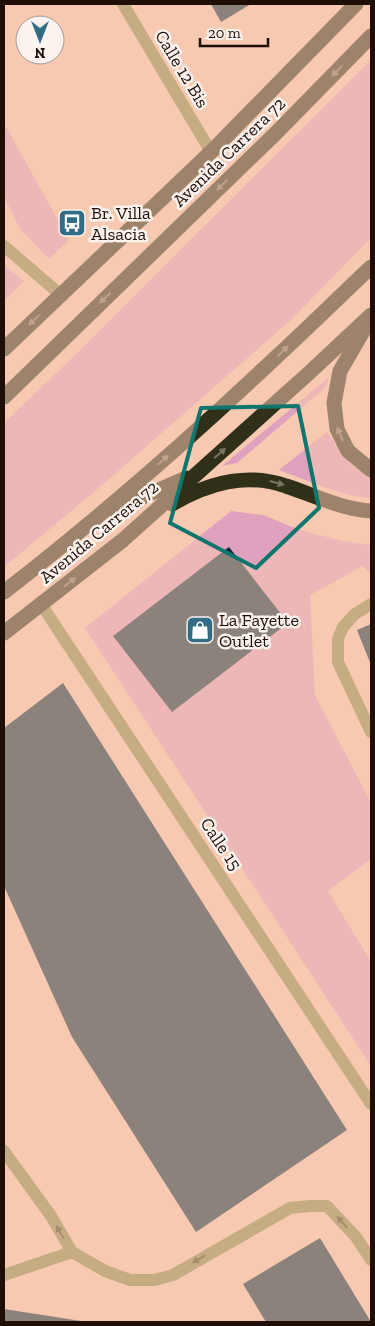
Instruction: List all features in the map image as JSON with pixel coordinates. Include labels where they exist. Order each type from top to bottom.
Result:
[{"type":"highway","points":[[330,32],[341,4]]},
{"type":"highway","name":"Avenida Carrera 72","points":[[4,349],[211,152],[356,4]]},
{"type":"highway","name":"Avenida Carrera 72","points":[[4,397],[276,134],[371,36]]},
{"type":"highway","name":"Avenida Carrera 72","points":[[4,592],[63,547],[274,360],[371,266]]},
{"type":"highway","name":"Avenida Carrera 72","points":[[4,633],[122,540],[310,373],[371,316]]},
{"type":"highway","points":[[371,316],[340,371],[334,403],[337,430],[348,451],[371,470]]},
{"type":"highway","points":[[98,516],[198,472]]},
{"type":"highway","points":[[122,540],[169,505],[194,492],[239,479],[270,481],[326,501],[371,510]]},
{"type":"street","name":"Calle 12 Bis","points":[[124,4],[211,152]]},
{"type":"street","points":[[4,246],[61,295]]},
{"type":"street","name":"Calle 15","points":[[42,604],[371,1104]]},
{"type":"street","points":[[371,604],[355,614],[343,628],[338,639],[338,662],[371,732]]},
{"type":"street","points":[[4,1151],[50,1216],[72,1252],[105,1271],[130,1280],[154,1280],[173,1275],[290,1208],[310,1206],[327,1206],[356,1237],[371,1260]]},
{"type":"street","points":[[4,1275],[72,1252]]},
{"type":"highlighted area","points":[[298,406],[319,508],[256,568],[170,523],[201,408]]},
{"type":"shaded area","points":[[371,60],[371,238],[291,320],[100,487],[4,567],[4,423],[76,354]]},
{"type":"shaded area","points":[[4,123],[69,240],[49,259],[20,229],[4,196]]},
{"type":"shaded area","points":[[4,265],[24,281],[4,301]]},
{"type":"shaded area","points":[[329,377],[326,387],[237,463],[222,466]]},
{"type":"shaded area","points":[[327,432],[350,464],[371,477],[371,498],[336,491],[279,470]]},
{"type":"shaded area","points":[[231,511],[263,515],[297,529],[342,541],[371,545],[371,574],[363,566],[310,595],[315,695],[371,803],[371,859],[328,891],[371,962],[371,1066],[85,628]]},
{"type":"building","points":[[211,4],[251,4],[221,22]]},
{"type":"building","name":"La Fayette Outlet","points":[[229,547],[288,623],[172,712],[113,636]]},
{"type":"building","points":[[371,624],[371,665],[357,630]]},
{"type":"building","points":[[63,683],[347,1130],[196,1232],[72,1037],[4,886],[4,728]]},
{"type":"building","points":[[320,1238],[371,1322],[266,1322],[243,1284]]},
{"type":"building","points":[[4,1309],[81,1321],[81,1322],[4,1322]]},
{"type":"place","name":"Br. Villa Alsacia","points":[[72,223]]},
{"type":"place","name":"La Fayette Outlet","points":[[200,630]]}]
